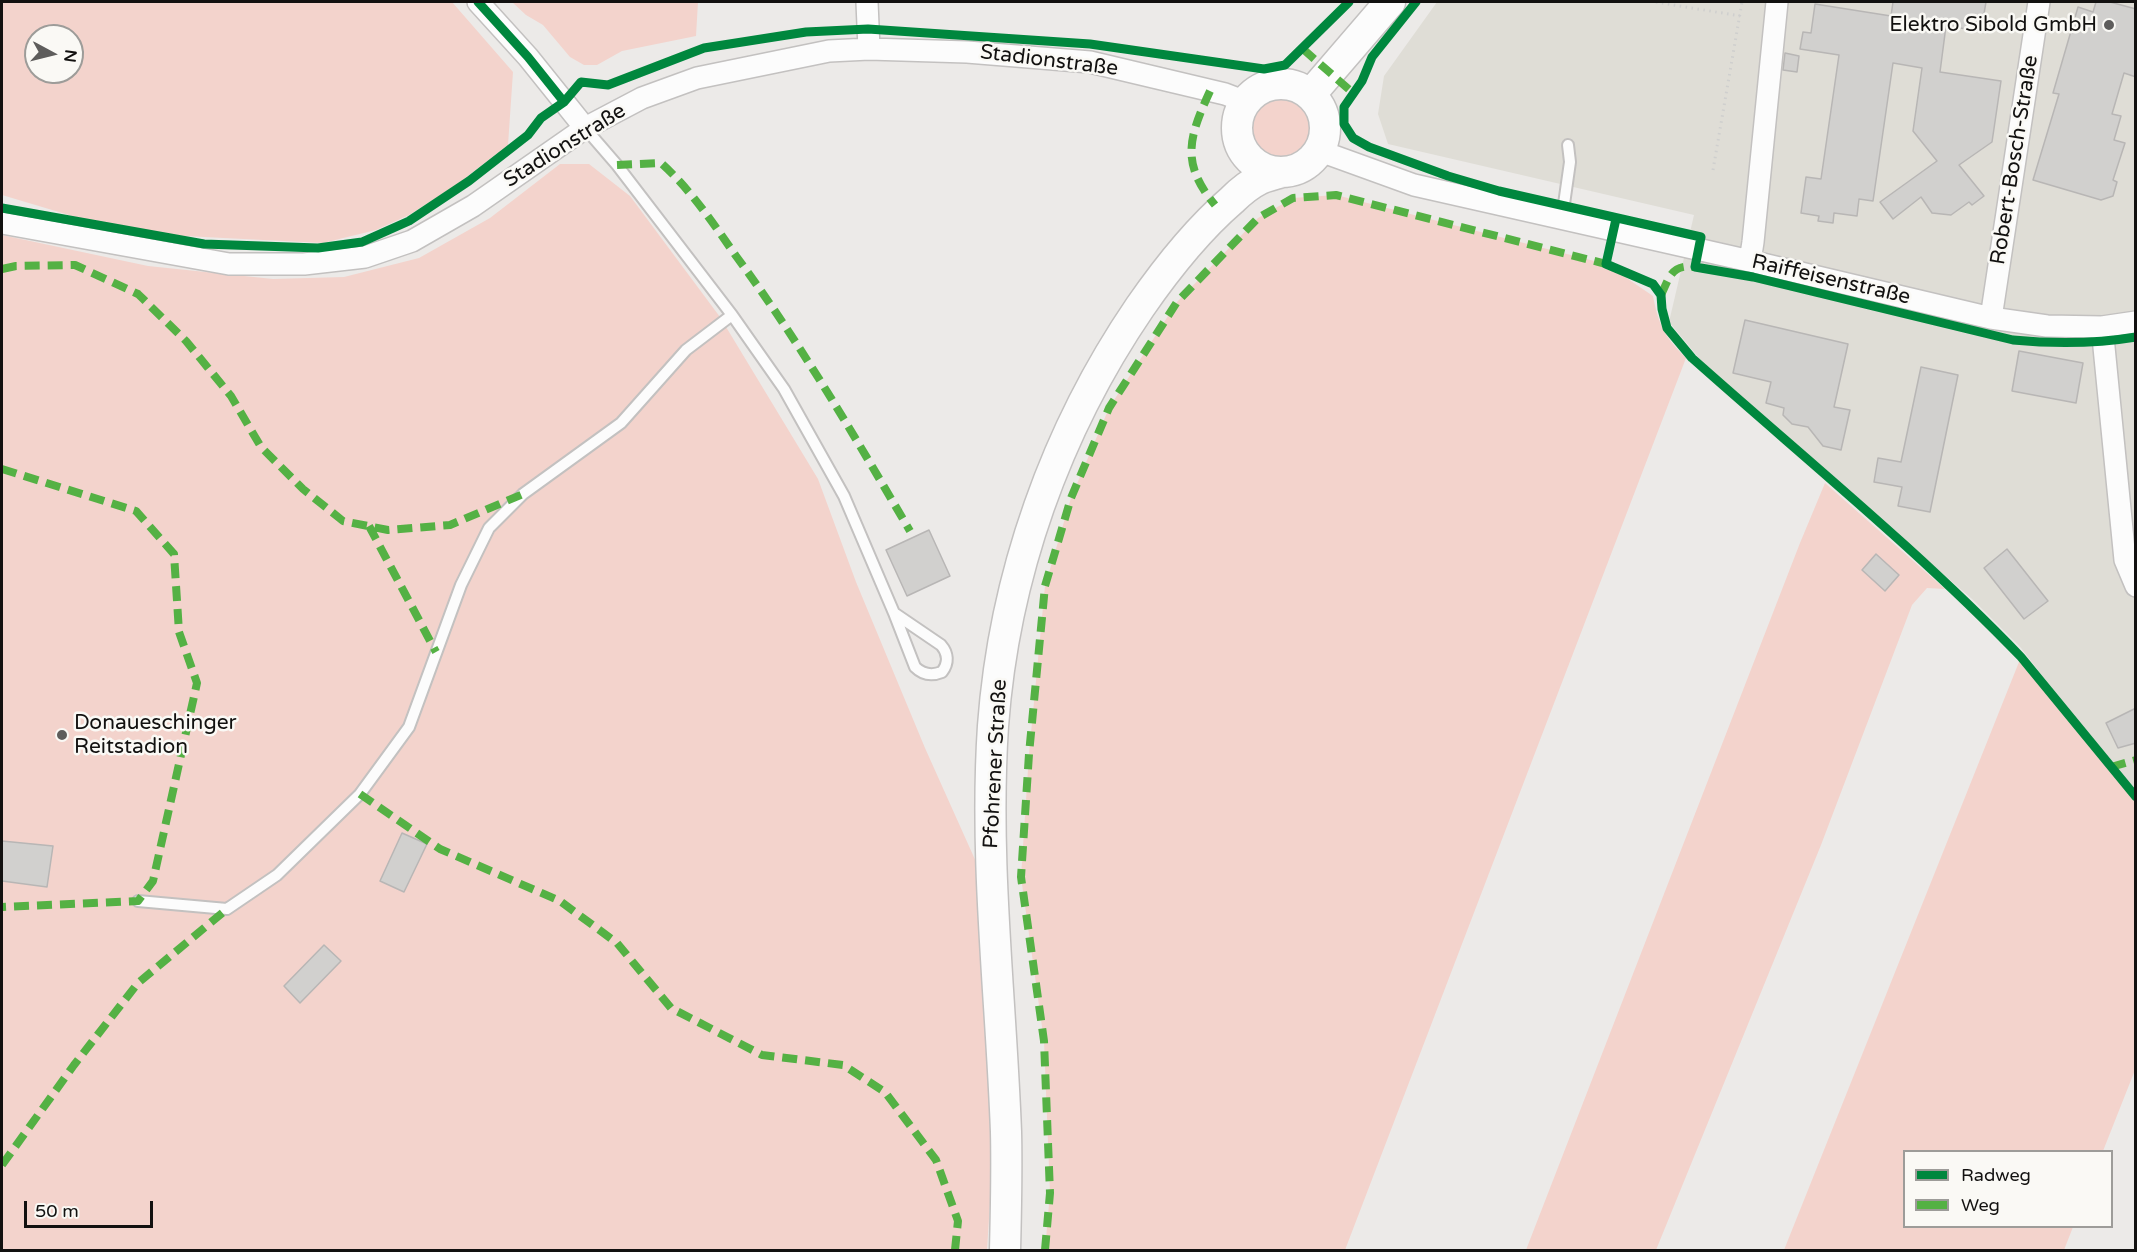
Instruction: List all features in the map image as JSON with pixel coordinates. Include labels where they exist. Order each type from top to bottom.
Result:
[{"type":"main road","points":[[1310,95],[1390,2]]},
{"type":"main road","points":[[1284,84],[1298,87],[1310,95],[1319,106],[1324,119],[1325,133],[1320,151],[1298,168],[1283,172],[1269,170],[1246,155],[1237,129],[1239,114],[1246,102],[1257,91],[1270,85],[1284,84]]},
{"type":"main road","name":"Pfohrener Straße","points":[[1207,222],[1236,160],[1240,143]]},
{"type":"main road","name":"Pfohrener Straße","points":[[1005,1251],[1006,1132],[993,912],[991,820],[993,725],[1006,632],[1017,585],[1040,505],[1060,449],[1101,368],[1131,320],[1178,256],[1207,222],[1252,184],[1283,172]]},
{"type":"street","points":[[478,2],[528,57],[585,129]]},
{"type":"street","points":[[867,2],[869,49]]},
{"type":"street","points":[[1750,261],[1777,2]]},
{"type":"street","name":"Robert-Bosch-Straße","points":[[1991,318],[2039,2]]},
{"type":"street","name":"Stadionstraße","points":[[2,223],[229,264],[304,264],[365,257],[412,241],[472,206],[585,129],[642,98],[697,78],[830,51],[869,49],[967,52],[1090,62],[1210,90],[1246,102]]},
{"type":"street","name":"Raiffeisenstraße","points":[[1320,151],[1414,185],[1991,318],[2047,326],[2102,327],[2136,322]]},
{"type":"street","points":[[2102,327],[2125,560],[2136,586]]},
{"type":"lane","points":[[585,129],[617,165],[732,315],[784,389],[844,496],[915,667],[920,673],[929,675],[942,672],[946,667],[945,650],[894,612]]},
{"type":"lane","points":[[1562,218],[1570,162],[1568,145]]},
{"type":"lane","points":[[138,901],[228,909],[277,875],[360,795],[409,727],[461,585],[489,528],[523,494],[621,423],[686,350],[732,315]]},
{"type":"path","points":[[1656,2],[1740,16]]},
{"type":"path","points":[[1713,170],[1742,2]]},
{"type":"shaded area","points":[[2,2],[452,2],[513,72],[508,145],[456,185],[409,215],[376,230],[323,243],[184,236],[128,229],[79,218],[2,195]]},
{"type":"shaded area","points":[[512,2],[698,2],[696,36],[622,51],[597,65],[584,65],[570,57],[543,25],[526,15]]},
{"type":"shaded area","points":[[1437,2],[2135,2],[2135,789],[2110,764],[2021,648],[1972,599],[1704,364],[1669,322],[1694,215],[1388,144],[1378,114],[1384,76]]},
{"type":"shaded area","points":[[1275,92],[1289,92],[1303,98],[1313,108],[1319,122],[1317,143],[1303,160],[1289,166],[1275,166],[1261,160],[1251,150],[1245,136],[1245,122],[1251,108],[1261,98]]},
{"type":"shaded area","points":[[560,164],[589,164],[630,196],[720,317],[818,479],[856,582],[925,748],[977,864],[993,1155],[987,1250],[2,1250],[2,235],[148,266],[273,279],[344,277],[419,258],[490,218]]},
{"type":"shaded area","points":[[1336,195],[1606,264],[1653,296],[1664,330],[1686,358],[1345,1250],[1045,1250],[1050,1193],[1044,1041],[1021,877],[1029,754],[1045,586],[1071,498],[1109,408],[1177,302],[1258,218],[1293,198]]},
{"type":"shaded area","points":[[1825,483],[1945,589],[1927,588],[1912,605],[1821,845],[1656,1250],[1526,1250],[1800,543]]},
{"type":"shaded area","points":[[2021,657],[2135,797],[2135,1070],[2103,1150],[1903,1150],[1903,1228],[2073,1228],[2064,1250],[1784,1250]]},
{"type":"building","points":[[1893,2],[1986,2],[1981,31],[1946,26],[1940,72],[2001,81],[1992,142],[1959,165],[1984,196],[1972,205],[1969,202],[1951,215],[1932,213],[1921,197],[1893,219],[1880,202],[1937,161],[1913,131],[1922,68],[1893,63],[1873,201],[1859,199],[1857,216],[1834,213],[1833,223],[1818,221],[1819,216],[1801,213],[1806,177],[1821,179],[1839,55],[1800,49],[1803,32],[1811,33],[1815,4],[1891,16]]},
{"type":"building","points":[[2096,2],[2110,2],[2136,9],[2136,77],[2124,73],[2112,114],[2121,116],[2114,140],[2125,143],[2113,180],[2117,182],[2113,196],[2101,200],[2033,180],[2059,94],[2053,93],[2078,7],[2093,12]]},
{"type":"building","points":[[1785,53],[1799,56],[1797,72],[1783,70]]},
{"type":"building","points":[[1745,320],[1848,344],[1834,407],[1850,410],[1841,450],[1823,446],[1808,427],[1792,424],[1783,415],[1784,408],[1766,403],[1771,382],[1733,373]]},
{"type":"building","points":[[2019,351],[2083,363],[2076,403],[2012,391]]},
{"type":"building","points":[[1921,367],[1958,375],[1930,512],[1898,506],[1902,487],[1874,482],[1878,458],[1901,462]]},
{"type":"building","points":[[929,530],[950,576],[907,596],[886,550]]},
{"type":"building","points":[[2007,549],[2048,601],[2024,619],[1984,568]]},
{"type":"building","points":[[1876,554],[1899,575],[1885,591],[1862,570]]},
{"type":"building","points":[[2136,708],[2136,743],[2118,748],[2106,723]]},
{"type":"building","points":[[402,833],[427,844],[404,892],[380,881]]},
{"type":"building","points":[[2,841],[53,846],[47,887],[2,881]]},
{"type":"building","points":[[324,945],[341,961],[300,1003],[284,986]]},
{"type":"marked path","points":[[1303,49],[1353,93]]},
{"type":"marked path","points":[[1210,91],[1193,136],[1192,163],[1196,176],[1215,205]]},
{"type":"marked path","points":[[617,165],[661,163],[692,196],[760,289],[805,357],[910,531]]},
{"type":"marked path","points":[[1045,1250],[1050,1193],[1044,1041],[1021,877],[1029,754],[1045,586],[1071,498],[1109,408],[1177,302],[1258,218],[1293,198],[1336,195],[1606,264]]},
{"type":"marked path","points":[[2,269],[16,266],[75,265],[138,294],[186,341],[231,396],[261,447],[303,489],[343,521],[388,530],[450,525],[523,494]]},
{"type":"marked path","points":[[1661,295],[1673,273],[1681,267],[1695,267]]},
{"type":"marked path","points":[[2,469],[136,511],[174,554],[179,632],[197,683],[153,881],[138,901],[2,907]]},
{"type":"marked path","points":[[369,526],[436,652]]},
{"type":"marked path","points":[[2111,767],[2136,760]]},
{"type":"marked path","points":[[360,794],[440,849],[560,901],[617,943],[671,1008],[762,1055],[843,1065],[885,1092],[936,1160],[958,1221],[955,1250]]},
{"type":"marked path","points":[[2,1165],[74,1065],[138,983],[227,909]]},
{"type":"cycle path","points":[[478,2],[528,57],[564,102]]},
{"type":"cycle path","points":[[2,208],[204,244],[318,248],[362,242],[409,221],[469,181],[528,135],[541,118],[564,102],[581,82],[608,85],[704,48],[806,32],[868,29],[1090,44],[1264,69],[1285,65],[1349,2]]},
{"type":"cycle path","points":[[1416,2],[1372,57],[1362,81],[1344,107],[1344,124],[1353,138],[1369,147],[1448,176],[1499,191],[1701,237],[1695,267],[1753,277],[2013,340],[2074,343],[2136,337]]},
{"type":"cycle path","points":[[1616,219],[1606,264],[1653,284],[1661,295],[1667,328],[1692,358],[1901,541],[1982,617],[2021,657],[2136,797]]},
{"type":"place","name":"Elektro Sibold GmbH","points":[[2109,25]]},
{"type":"place","name":"Donaueschinger Reitstadion","points":[[62,735]]}]
